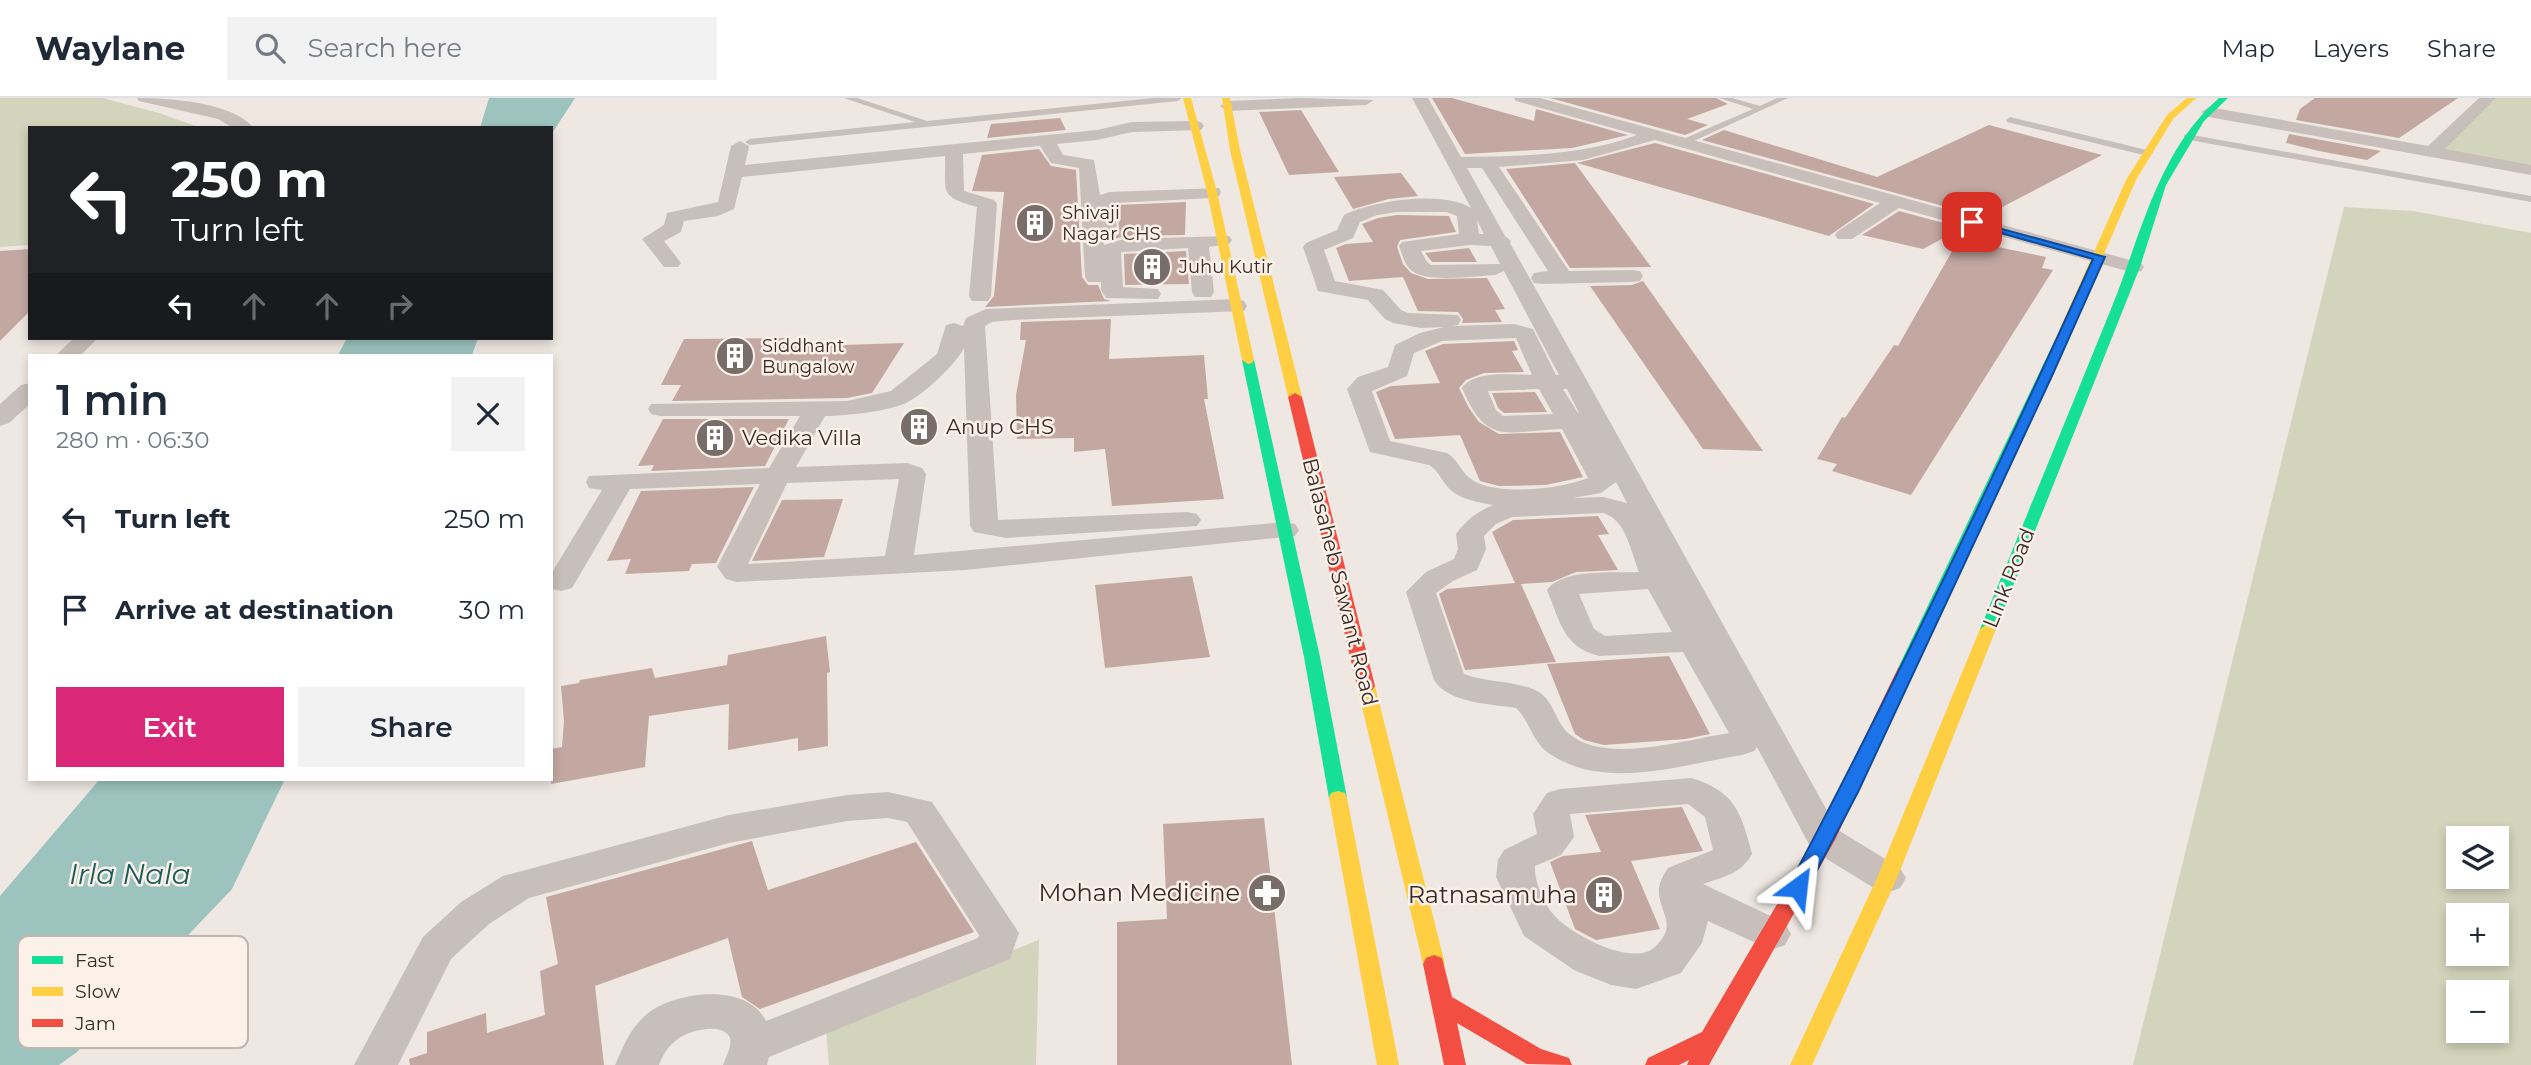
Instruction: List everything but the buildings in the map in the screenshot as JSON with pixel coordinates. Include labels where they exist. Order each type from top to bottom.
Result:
[{"type":"main road","name":"Balasaheb Sawant Road","points":[[1187,98],[1212,192],[1312,657],[1388,1065]]},
{"type":"main road","points":[[1698,1065],[1710,1039],[1825,840],[2045,378],[2131,180],[2170,117],[2192,98]]},
{"type":"main road","name":"Link Road","points":[[1801,1065],[1887,878],[2134,267],[2161,186],[2187,136],[2224,98]]},
{"type":"main road","name":"Balasaheb Sawant Road","points":[[1227,102],[1235,150],[1443,1003],[1455,1065]]},
{"type":"main road","points":[[2160,132],[2187,136]]},
{"type":"main road","points":[[1281,512],[1318,492]]},
{"type":"main road","points":[[1443,1003],[1535,1058],[1561,1065]]},
{"type":"main road","points":[[1656,1065],[1710,1039]]},
{"type":"street","points":[[145,98],[223,115],[242,126]]},
{"type":"street","points":[[1420,98],[1501,242],[1510,271],[1515,309],[1512,313],[1427,322],[1409,320],[1391,313],[1375,295],[1326,286],[1313,247],[1346,234],[1351,219],[1379,208],[1457,208],[1466,214],[1469,239]]},
{"type":"street","points":[[1522,98],[1675,146],[1889,206],[2134,267]]},
{"type":"street","points":[[2432,152],[2488,98]]},
{"type":"street","points":[[1227,102],[1366,100]]},
{"type":"street","points":[[2209,111],[2531,170]]},
{"type":"street","points":[[734,172],[1097,135],[1132,127],[1195,126]]},
{"type":"street","points":[[1457,163],[1594,152],[1646,137]]},
{"type":"street","points":[[1045,140],[1057,159],[1088,164],[1097,299]]},
{"type":"street","points":[[671,263],[652,239],[674,228],[674,217],[724,209],[745,144]]},
{"type":"street","points":[[954,150],[958,196],[987,204],[980,296]]},
{"type":"street","points":[[1487,162],[1563,278]]},
{"type":"street","points":[[1471,188],[1503,187]]},
{"type":"street","points":[[1108,237],[1105,200],[1121,196],[1212,192]]},
{"type":"street","points":[[1187,193],[1197,236],[1203,292]]},
{"type":"street","points":[[1845,235],[1889,206]]},
{"type":"street","points":[[1222,240],[1197,236],[1111,249],[1112,290],[1124,295],[1203,292],[1235,298]]},
{"type":"street","points":[[1501,242],[1469,239],[1409,246],[1418,266],[1428,271],[1510,271],[1563,278],[1632,276]]},
{"type":"street","points":[[1510,271],[1577,382],[1583,420],[1603,481],[1591,487],[1517,497],[1483,496],[1460,486],[1450,475],[1448,466],[1439,459],[1395,452],[1379,446],[1359,389],[1367,382],[1399,371],[1403,350],[1417,340],[1435,334],[1514,331],[1525,334],[1547,382],[1583,420],[1704,639],[1825,840],[1887,878]]},
{"type":"street","points":[[1235,298],[1012,313],[986,316],[974,323],[984,526],[1006,530],[1281,512]]},
{"type":"street","points":[[660,409],[817,410],[848,408],[899,397],[947,358],[953,346],[954,330]]},
{"type":"street","points":[[69,354],[85,340]]},
{"type":"street","points":[[1577,382],[1489,383],[1474,388],[1487,417],[1493,422],[1500,424],[1583,420]]},
{"type":"street","points":[[0,418],[28,392]]},
{"type":"street","points":[[817,410],[778,475],[732,567],[736,573],[965,561],[1281,512]]},
{"type":"street","points":[[561,582],[610,482],[897,470],[914,474],[898,564]]},
{"type":"street","points":[[1671,580],[1634,522],[1619,509],[1603,505],[1508,509],[1486,517],[1471,534],[1472,549],[1467,564],[1445,572],[1421,592],[1450,680],[1471,689],[1526,699],[1538,710],[1543,724],[1557,742],[1587,759],[1615,763],[1742,743],[1746,733],[1704,639]]},
{"type":"street","points":[[1671,580],[1580,583],[1562,590],[1581,635],[1599,646],[1704,639]]},
{"type":"street","points":[[1691,792],[1706,796],[1718,806],[1725,820],[1733,854],[1725,864],[1690,872],[1681,878],[1678,889],[1688,921],[1682,943],[1667,961],[1636,972],[1611,968],[1588,958],[1538,925],[1515,877],[1517,860],[1525,853],[1545,849],[1554,841],[1556,831],[1550,817],[1551,809],[1560,802],[1691,792]]},
{"type":"street","points":[[376,1065],[437,948],[475,913],[517,886],[742,826],[847,808],[888,805],[919,811],[999,933],[996,948],[748,1055],[749,1030],[741,1018],[728,1011],[710,1009],[674,1019],[646,1043],[637,1065]]},
{"type":"street","points":[[1678,889],[1771,934]]},
{"type":"lane","points":[[848,98],[930,124]]},
{"type":"lane","points":[[745,144],[1178,98]]},
{"type":"lane","points":[[1723,98],[1761,109]]},
{"type":"lane","points":[[1675,146],[1784,98]]},
{"type":"lane","points":[[2010,120],[2148,153]]},
{"type":"lane","points":[[2187,136],[2531,199]]},
{"type":"green space","points":[[0,98],[102,98],[195,126],[28,126],[28,245],[0,247]]},
{"type":"green space","points":[[2492,98],[2531,98],[2531,168],[2432,152]]},
{"type":"green space","points":[[2344,207],[2413,211],[2531,233],[2531,1065],[2133,1065]]},
{"type":"green space","points":[[1039,940],[1036,1065],[829,1065],[826,1030],[884,1000]]},
{"type":"water","points":[[489,98],[575,98],[553,132],[553,126],[481,126]]},
{"type":"water","points":[[346,340],[477,340],[472,354],[339,354]]},
{"type":"water","name":"Irla Nala","points":[[98,781],[284,781],[232,889],[187,936],[18,936],[18,1048],[81,1048],[59,1065],[0,1065],[0,896]]},
{"type":"traffic: fast","points":[[1988,629],[2134,267],[2161,185],[2200,119],[2224,98]]},
{"type":"traffic: fast","points":[[1907,668],[2060,342]]},
{"type":"traffic: fast","points":[[1248,360],[1312,657],[1338,798]]},
{"type":"traffic: slow","points":[[1187,98],[1212,192],[1248,360]]},
{"type":"traffic: slow","points":[[1226,98],[1235,150],[1295,397]]},
{"type":"traffic: slow","points":[[2060,342],[2131,180],[2170,117],[2192,98]]},
{"type":"traffic: slow","points":[[1801,1065],[1887,878],[1988,629]]},
{"type":"traffic: slow","points":[[1366,686],[1434,964]]},
{"type":"traffic: slow","points":[[1338,798],[1388,1065]]},
{"type":"traffic: jam","points":[[1295,397],[1366,686]]},
{"type":"traffic: jam","points":[[1698,1065],[1710,1039],[1825,840],[1907,668]]},
{"type":"traffic: jam","points":[[1434,964],[1455,1065]]},
{"type":"traffic: jam","points":[[1443,1003],[1535,1057],[1561,1065]]},
{"type":"traffic: jam","points":[[1656,1065],[1710,1039]]},
{"type":"place","name":"Shivaji Nagar CHS","points":[[1035,223]]},
{"type":"place","name":"Juhu Kutir","points":[[1152,267]]},
{"type":"place","name":"Siddhant Bungalow","points":[[735,356]]},
{"type":"place","name":"Anup CHS","points":[[919,427]]},
{"type":"place","name":"Vedika Villa","points":[[715,438]]},
{"type":"place","name":"Mohan Medicine","points":[[1267,893]]},
{"type":"place","name":"Ratnasamuha","points":[[1604,895]]},
{"type":"route","points":[[1798,887],[1848,792],[2045,378],[2099,257],[1972,222]]}]
